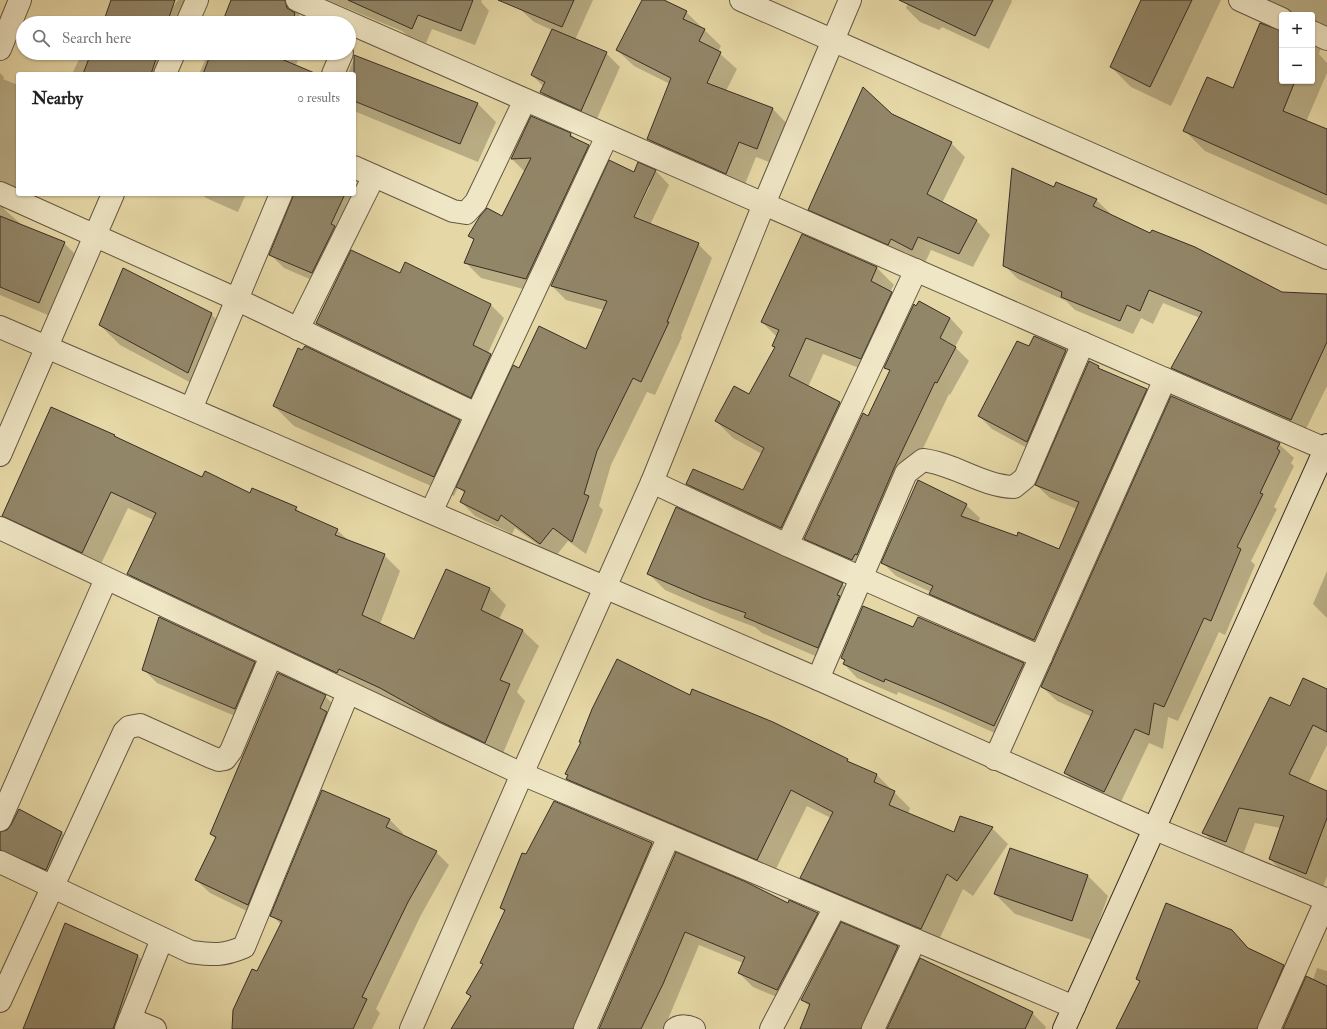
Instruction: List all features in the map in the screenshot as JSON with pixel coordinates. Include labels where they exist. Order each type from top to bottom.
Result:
[{"type":"street","points":[[0,49],[20,0]]},
{"type":"street","points":[[190,16],[197,0]]},
{"type":"street","points":[[297,0],[324,16]]},
{"type":"street","points":[[741,0],[1327,258]]},
{"type":"street","points":[[411,1029],[522,774],[652,482],[764,204],[850,0]]},
{"type":"street","points":[[1240,0],[1279,18]]},
{"type":"street","points":[[1315,33],[1327,39]]},
{"type":"street","points":[[356,34],[525,100],[1165,379],[1326,447],[1064,1029]]},
{"type":"street","points":[[166,72],[171,60]]},
{"type":"street","points":[[334,72],[339,60]]},
{"type":"street","points":[[356,168],[453,211],[466,213],[476,202],[525,100]]},
{"type":"street","points":[[431,512],[607,136]]},
{"type":"street","points":[[298,329],[374,176]]},
{"type":"street","points":[[0,193],[95,237],[236,299],[476,414]]},
{"type":"street","points":[[0,455],[112,196]]},
{"type":"street","points":[[192,409],[236,299],[280,196]]},
{"type":"street","points":[[787,545],[916,270]]},
{"type":"street","points":[[0,327],[818,679],[1155,829],[1327,900],[1269,1029]]},
{"type":"street","points":[[818,679],[906,473],[923,460],[935,462],[1000,487],[1014,487],[1025,478],[1083,343]]},
{"type":"street","points":[[995,759],[1165,379]]},
{"type":"street","points":[[652,482],[787,545],[1041,657]]},
{"type":"street","points":[[0,528],[522,774],[1074,1008]]},
{"type":"street","points":[[0,820],[106,579]]},
{"type":"street","points":[[0,1002],[124,732],[129,728],[140,725],[210,757],[219,760],[225,759],[231,751],[271,656]]},
{"type":"street","points":[[0,862],[191,952],[217,956],[244,948],[348,693]]},
{"type":"street","points":[[585,1029],[669,836]]},
{"type":"street","points":[[771,1029],[835,907]]},
{"type":"street","points":[[155,1029],[128,1024],[162,938]]},
{"type":"street","points":[[873,1029],[915,940]]},
{"type":"street","points":[[675,1029],[690,1027],[694,1029]]},
{"type":"building","points":[[111,0],[175,0],[169,16],[105,16]]},
{"type":"building","points":[[231,0],[285,0],[287,8],[295,13],[294,16],[225,16]]},
{"type":"building","points":[[348,0],[473,0],[461,31],[418,15],[412,29]]},
{"type":"building","points":[[498,0],[574,0],[562,27]]},
{"type":"building","points":[[642,0],[664,0],[687,11],[683,19],[705,29],[699,41],[721,52],[707,83],[773,108],[757,149],[739,142],[726,174],[647,139],[671,78],[616,50]]},
{"type":"building","points":[[899,0],[993,0],[975,36]]},
{"type":"building","points":[[1141,0],[1192,0],[1150,87],[1110,67]]},
{"type":"building","points":[[1260,23],[1279,30],[1279,84],[1294,84],[1283,111],[1327,129],[1327,195],[1183,131],[1207,77],[1233,88]]},
{"type":"building","points":[[552,29],[607,52],[581,111],[540,92],[545,82],[531,75]]},
{"type":"building","points":[[356,56],[478,103],[460,144],[356,102],[356,72],[354,72],[354,60],[356,60]]},
{"type":"building","points":[[88,60],[156,60],[152,72],[84,72]]},
{"type":"building","points":[[208,60],[284,60],[312,72],[204,72]]},
{"type":"building","points":[[863,87],[892,114],[952,142],[927,194],[977,220],[959,254],[918,237],[912,250],[891,239],[888,245],[808,210]]},
{"type":"building","points":[[531,116],[571,133],[570,136],[589,145],[526,279],[464,263],[474,239],[468,236],[480,216],[487,208],[502,216],[531,158],[511,159]]},
{"type":"building","points":[[609,160],[634,172],[638,162],[656,170],[634,217],[699,243],[667,322],[669,322],[641,382],[633,378],[597,451],[584,494],[589,496],[572,542],[553,528],[540,544],[501,515],[498,521],[460,502],[465,491],[456,487],[513,365],[519,368],[539,326],[586,349],[607,301],[551,286]]},
{"type":"building","points":[[1012,168],[1054,187],[1056,182],[1097,199],[1093,206],[1150,233],[1152,230],[1195,247],[1282,292],[1327,294],[1327,342],[1291,420],[1171,368],[1202,312],[1149,290],[1140,311],[1127,305],[1120,321],[1061,297],[1062,292],[1003,266]]},
{"type":"building","points":[[293,196],[344,196],[331,224],[335,226],[312,273],[269,255]]},
{"type":"building","points":[[0,216],[65,242],[39,303],[0,287]]},
{"type":"building","points":[[802,234],[877,267],[871,281],[892,292],[861,359],[806,338],[789,376],[840,402],[781,528],[686,484],[693,469],[743,490],[764,448],[715,421],[734,386],[749,394],[775,347],[772,346],[779,330],[761,322]]},
{"type":"building","points":[[351,250],[400,273],[405,262],[491,304],[473,345],[491,354],[471,398],[316,323]]},
{"type":"building","points":[[123,268],[212,313],[188,373],[99,325]]},
{"type":"building","points":[[919,301],[950,318],[940,338],[956,347],[937,383],[935,382],[894,468],[857,555],[855,554],[852,560],[804,539],[863,413],[868,416],[890,370],[884,368],[914,304],[916,306]]},
{"type":"building","points":[[1034,336],[1066,350],[1027,442],[978,416],[1017,341],[1029,346]]},
{"type":"building","points":[[305,346],[460,420],[434,477],[273,406],[298,348],[302,350]]},
{"type":"building","points":[[1089,361],[1099,366],[1098,368],[1147,389],[1034,640],[929,594],[933,586],[881,563],[918,480],[967,504],[961,516],[1017,536],[1018,532],[1059,549],[1079,502],[1035,485]]},
{"type":"building","points":[[1171,396],[1280,443],[1277,449],[1280,451],[1260,493],[1263,494],[1237,547],[1241,549],[1211,621],[1204,618],[1164,707],[1154,703],[1149,735],[1135,729],[1104,792],[1064,773],[1093,711],[1041,687]]},
{"type":"building","points":[[51,407],[115,435],[114,436],[202,477],[205,471],[250,493],[252,488],[297,507],[295,510],[338,529],[335,535],[385,554],[362,615],[414,639],[446,569],[490,588],[481,610],[523,630],[500,680],[510,684],[485,743],[439,721],[380,688],[339,669],[337,673],[127,574],[156,513],[111,492],[82,553],[2,516]]},
{"type":"building","points":[[676,507],[843,583],[837,595],[840,596],[818,648],[744,617],[746,613],[703,598],[647,574]]},
{"type":"building","points":[[863,606],[913,627],[918,617],[1024,663],[994,726],[885,679],[884,682],[843,664],[845,660],[841,658]]},
{"type":"building","points":[[159,617],[255,662],[235,709],[142,670]]},
{"type":"building","points":[[617,659],[690,695],[692,689],[773,722],[848,759],[847,761],[877,774],[874,782],[895,791],[889,805],[954,832],[960,816],[993,827],[957,881],[947,874],[921,929],[800,878],[833,812],[791,790],[757,860],[566,779],[568,775],[565,774],[581,742],[579,742],[592,709]]},
{"type":"building","points":[[278,673],[326,695],[320,708],[327,712],[248,905],[195,880],[216,837],[210,834]]},
{"type":"building","points":[[1303,678],[1327,689],[1327,732],[1313,725],[1289,774],[1327,791],[1327,818],[1306,874],[1269,859],[1284,816],[1239,808],[1226,842],[1202,833],[1270,697],[1290,706]]},
{"type":"building","points":[[322,790],[390,819],[386,827],[437,851],[408,902],[362,997],[367,999],[353,1029],[232,1029],[233,1010],[252,969],[257,971],[282,921],[270,916]]},
{"type":"building","points":[[554,801],[652,843],[573,1029],[451,1029],[471,996],[466,993],[483,964],[480,963],[505,910],[500,908],[522,853],[526,854]]},
{"type":"building","points":[[19,809],[62,832],[46,870],[0,850],[0,832],[7,830]]},
{"type":"building","points":[[1010,848],[1088,875],[1072,921],[994,894]]},
{"type":"building","points":[[676,852],[746,882],[788,903],[789,900],[818,913],[777,990],[738,973],[745,957],[685,932],[663,984],[641,1029],[599,1029]]},
{"type":"building","points":[[1166,903],[1232,930],[1248,948],[1284,965],[1257,1029],[1116,1029],[1140,981],[1136,979]]},
{"type":"building","points":[[841,922],[898,946],[861,1029],[800,1029],[810,1004],[801,1000]]},
{"type":"building","points":[[65,923],[138,955],[113,1029],[23,1029]]},
{"type":"building","points":[[920,958],[1033,1012],[1025,1029],[887,1029]]},
{"type":"building","points":[[1306,976],[1327,986],[1327,1029],[1283,1029]]}]
